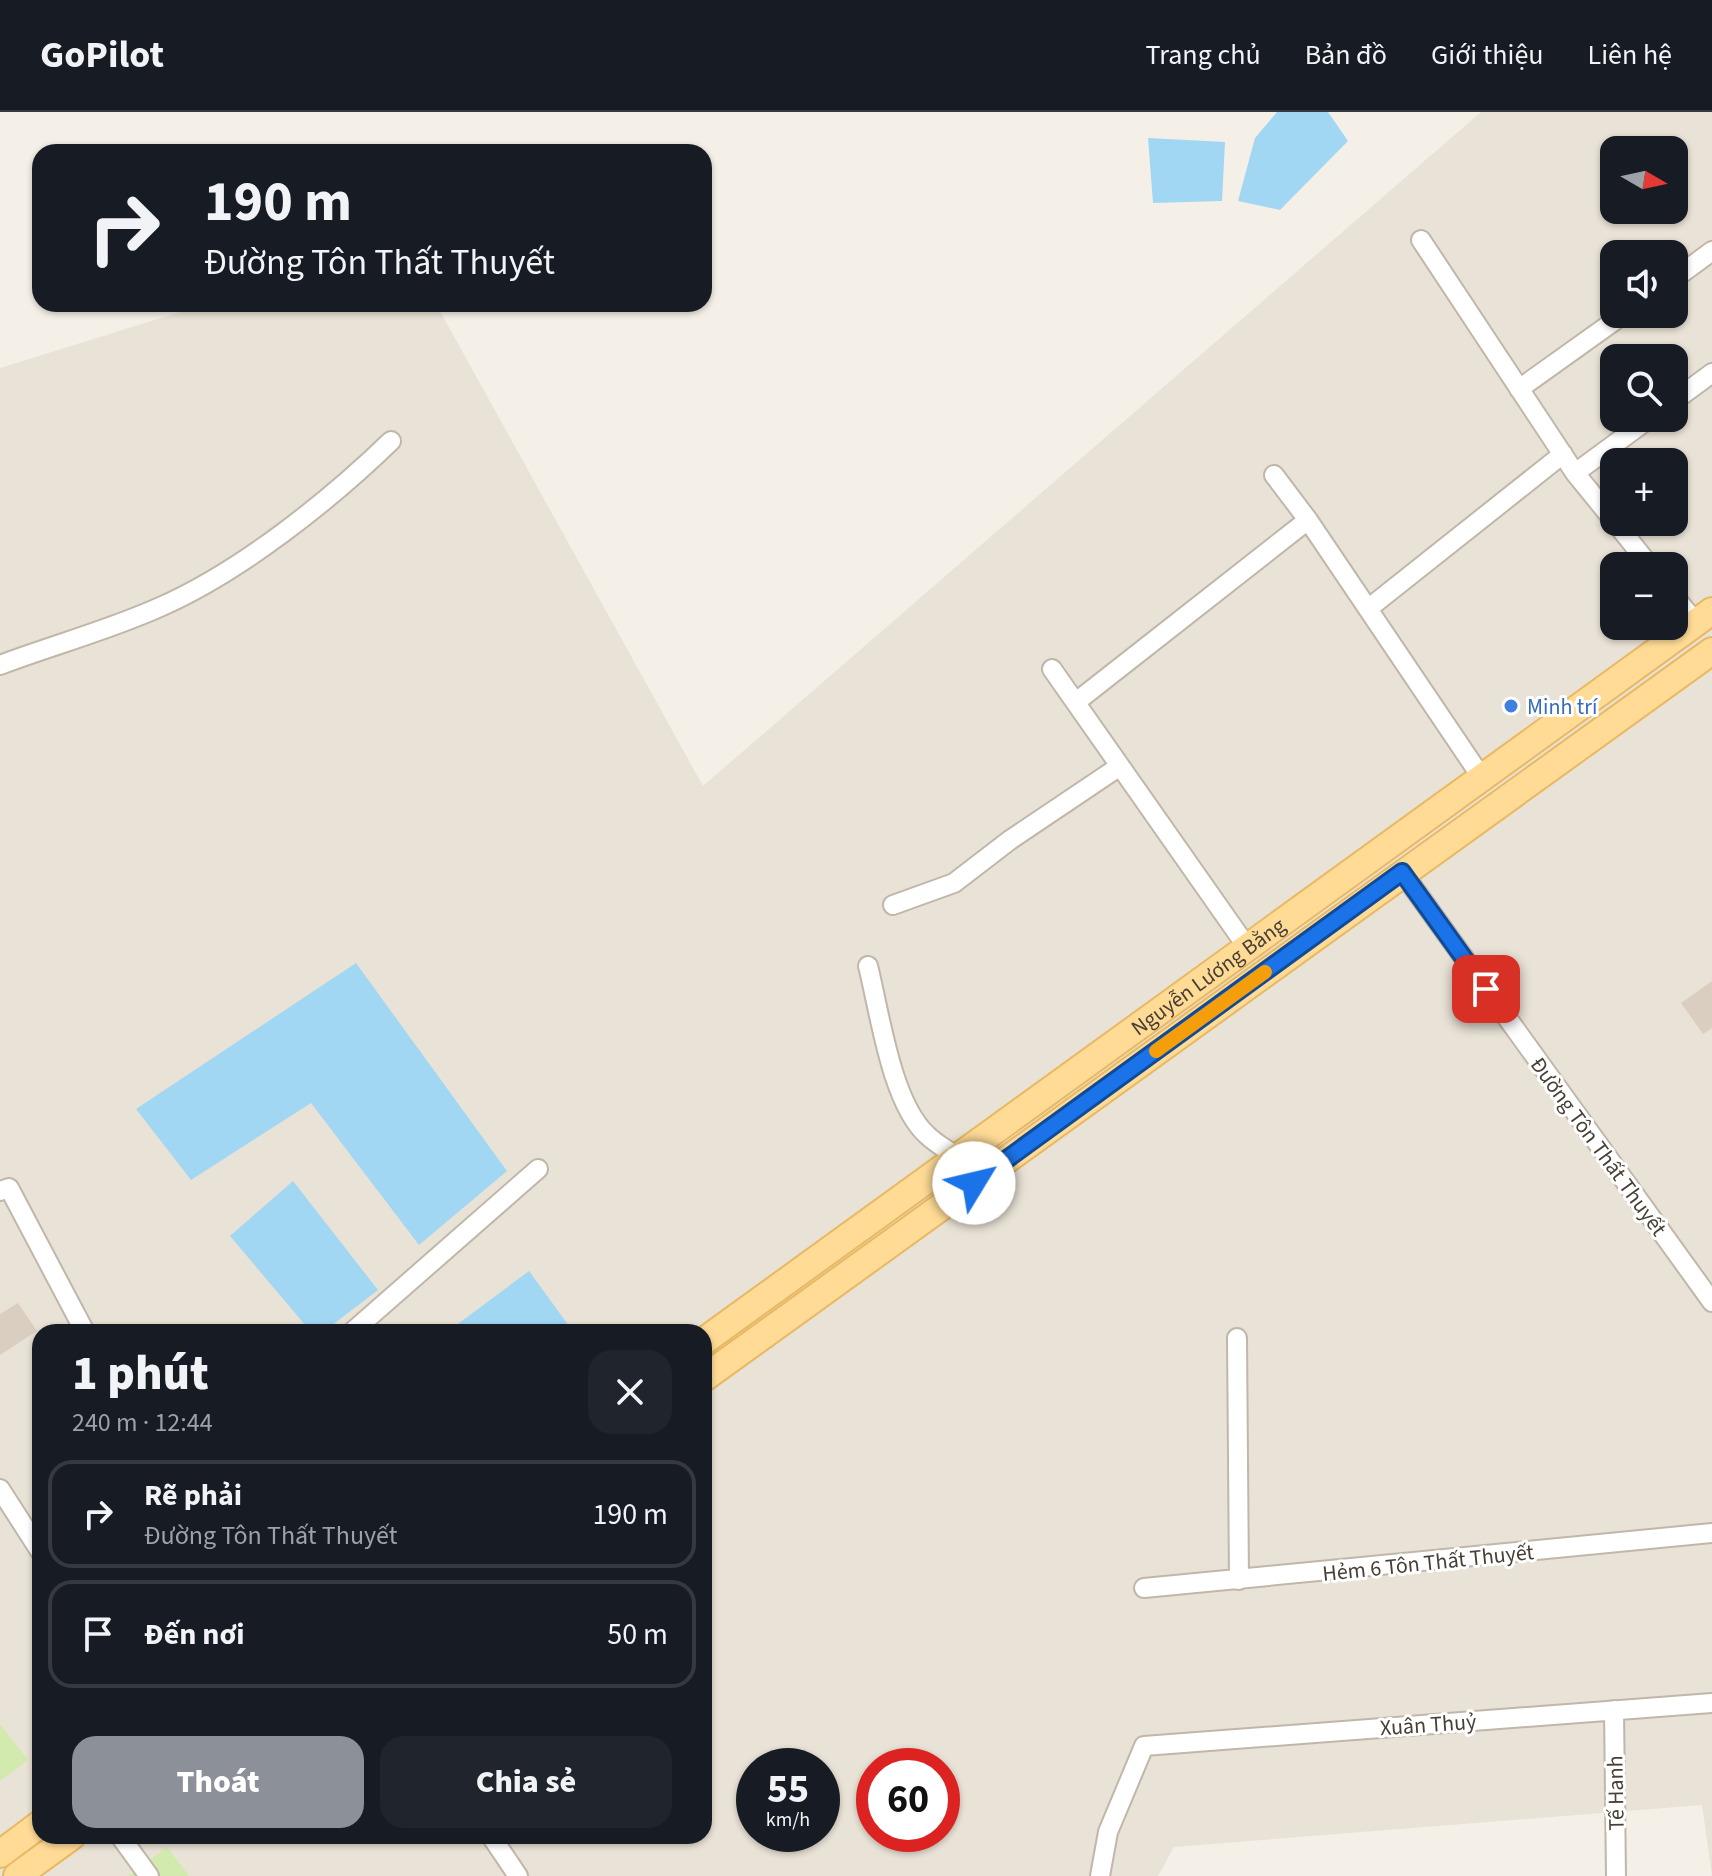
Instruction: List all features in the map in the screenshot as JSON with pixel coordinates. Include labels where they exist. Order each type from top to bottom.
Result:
[{"type":"main road","name":"Nguyễn Lương Bằng","points":[[712,1335],[1704,617]]},
{"type":"main road","name":"Nguyễn Lương Bằng","points":[[712,1372],[1565,754],[1712,651]]},
{"type":"main road","points":[[1548,730],[1565,754]]},
{"type":"main road","points":[[0,1854],[32,1830]]},
{"type":"main road","points":[[17,1876],[61,1844]]},
{"type":"street","points":[[1421,240],[1575,473],[1600,504]]},
{"type":"street","points":[[1688,269],[1712,251]]},
{"type":"street","points":[[1519,389],[1604,328]]},
{"type":"street","points":[[1688,391],[1712,373]]},
{"type":"street","points":[[1575,473],[1631,432]]},
{"type":"street","points":[[0,665],[161,607],[207,581],[314,508],[391,441]]},
{"type":"street","points":[[1369,608],[1563,454]]},
{"type":"street","points":[[1274,475],[1369,608],[1482,778]]},
{"type":"street","points":[[1076,702],[1308,520]]},
{"type":"street","points":[[1625,536],[1639,552]]},
{"type":"street","points":[[1052,669],[1247,947]]},
{"type":"street","points":[[893,905],[954,883],[1010,840],[1120,766]]},
{"type":"street","name":"Đường Tôn Thất Thuyết","points":[[1402,872],[1712,1302]]},
{"type":"street","points":[[868,966],[894,1070],[910,1113],[927,1135],[957,1157]]},
{"type":"street","points":[[361,1324],[538,1169]]},
{"type":"street","points":[[0,1191],[9,1188],[81,1324]]},
{"type":"street","points":[[1237,1338],[1239,1580]]},
{"type":"street","points":[[0,1489],[32,1539]]},
{"type":"street","name":"Hẻm 6 Tôn Thất Thuyết","points":[[1144,1588],[1712,1533]]},
{"type":"street","name":"Xuân Thuỷ","points":[[1100,1876],[1108,1832],[1144,1746],[1712,1703]]},
{"type":"street","name":"Tế Hanh","points":[[1614,1710],[1616,1876]]},
{"type":"street","points":[[126,1844],[149,1876]]},
{"type":"street","points":[[496,1844],[518,1876]]},
{"type":"shaded area","points":[[1481,112],[1712,112],[1712,1876],[1702,1805],[1174,1847],[1158,1876],[0,1876],[0,368],[180,312],[440,312],[703,786]]},
{"type":"green space","points":[[0,1724],[28,1760],[0,1781]]},
{"type":"green space","points":[[167,1847],[189,1876],[128,1876]]},
{"type":"water","points":[[1277,112],[1328,112],[1348,141],[1280,210],[1238,201],[1255,138]]},
{"type":"water","points":[[1148,138],[1225,142],[1222,201],[1153,203]]},
{"type":"water","points":[[356,963],[507,1171],[419,1245],[311,1103],[191,1180],[136,1109]]},
{"type":"water","points":[[293,1181],[378,1290],[333,1324],[304,1324],[230,1236]]},
{"type":"water","points":[[529,1271],[568,1324],[458,1324]]},
{"type":"building","points":[[1712,981],[1712,1028],[1703,1034],[1681,1003]]},
{"type":"building","points":[[18,1303],[32,1324],[32,1334],[0,1355],[0,1314]]},
{"type":"slow traffic","points":[[1156,1051],[1265,972]]},
{"type":"place","name":"Minh trí","points":[[1511,706]]},
{"type":"route","points":[[974,1183],[1402,872],[1486,989]]}]
